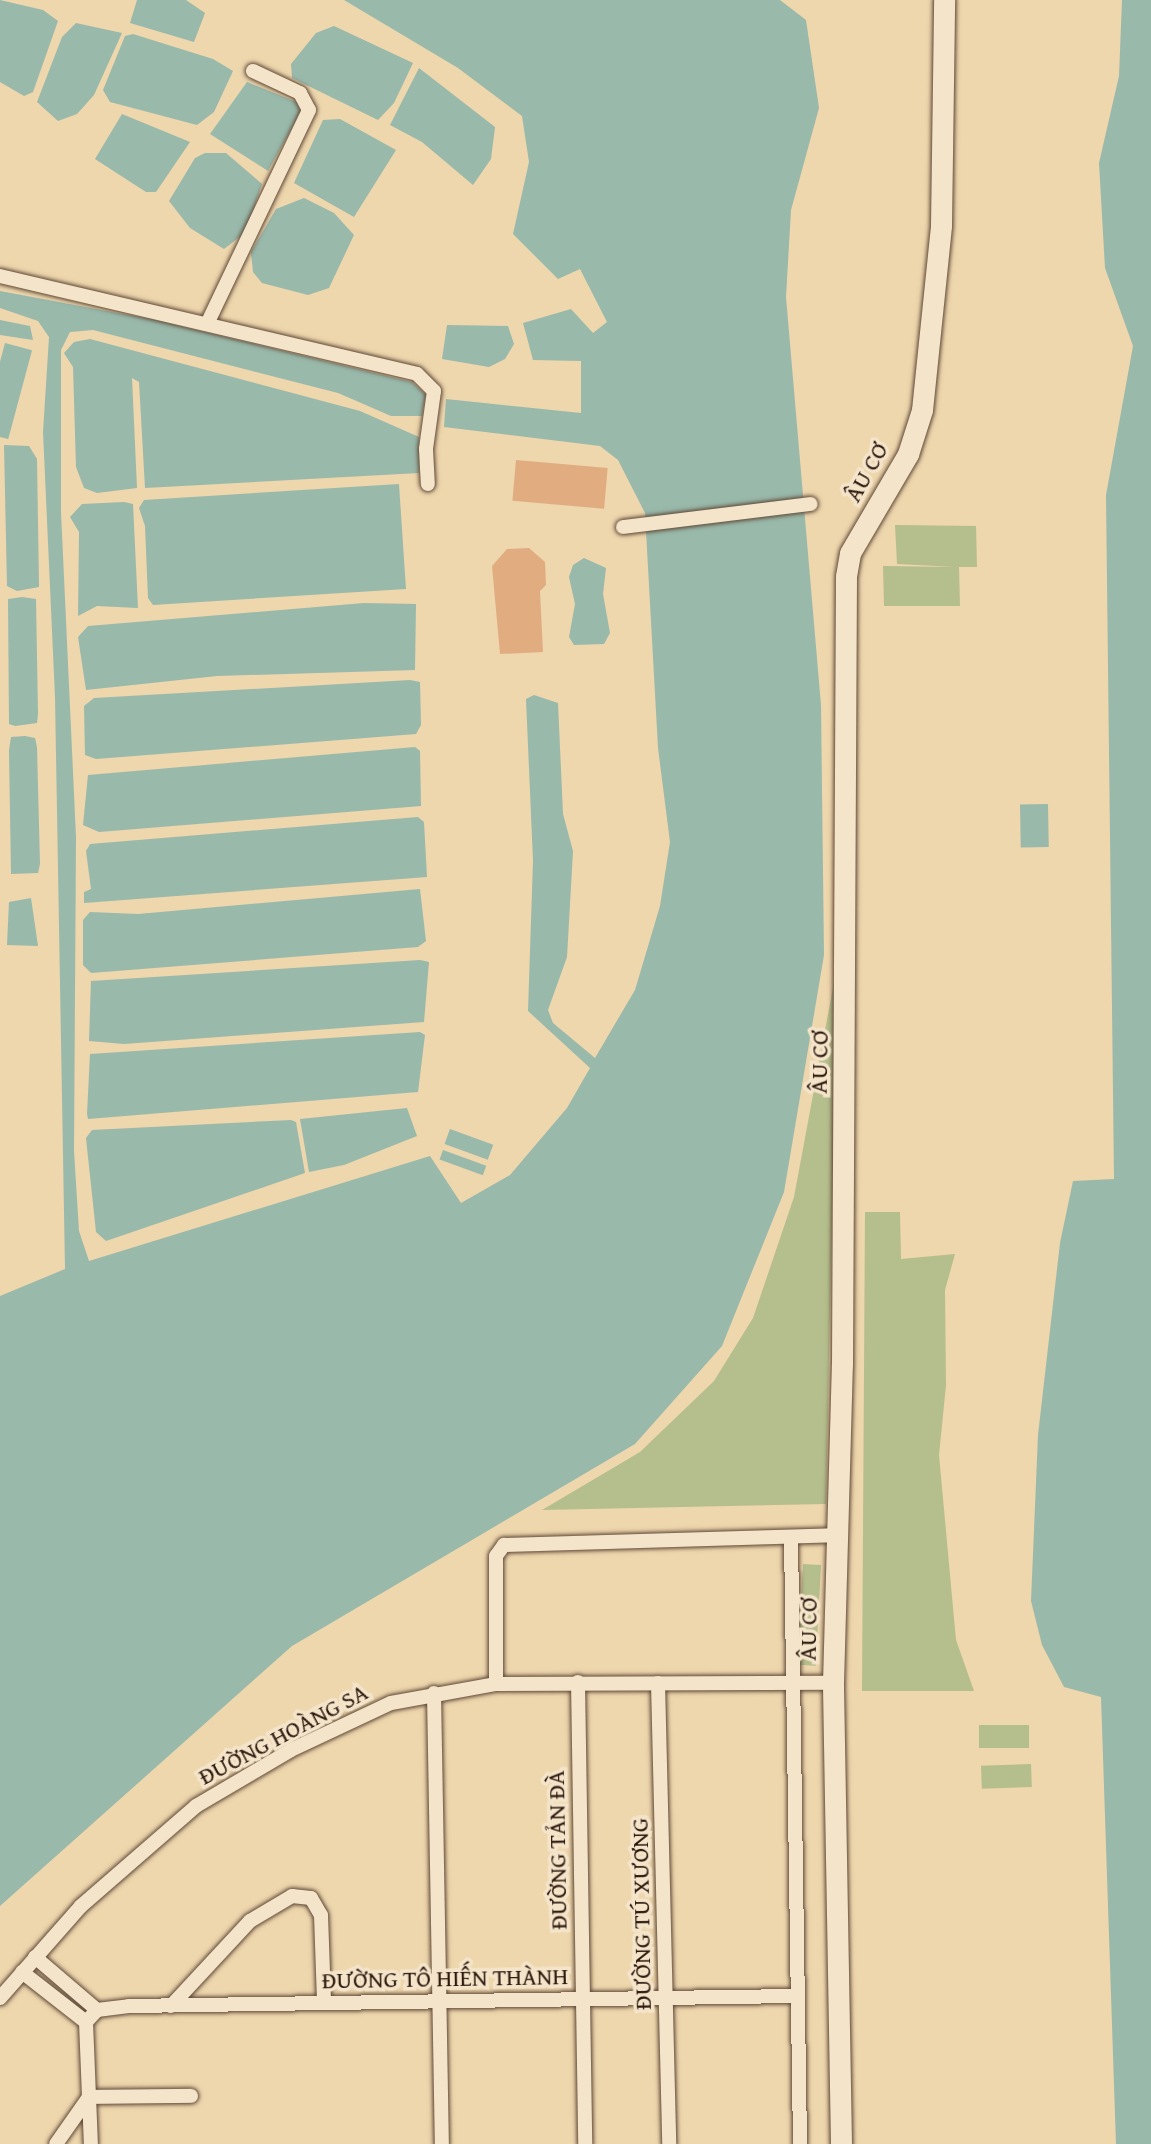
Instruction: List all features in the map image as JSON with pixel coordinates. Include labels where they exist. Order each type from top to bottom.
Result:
[{"type":"main road","name":"ÂU CƠ","points":[[841,2144],[833,1683],[847,894],[846,576],[850,553],[908,454],[922,410],[941,225],[944,0]]},
{"type":"street","points":[[207,324],[309,110],[300,93],[253,71]]},
{"type":"street","points":[[0,276],[207,324],[429,381],[434,391],[426,449],[428,484]]},
{"type":"street","points":[[623,527],[811,504]]},
{"type":"street","points":[[496,1684],[496,1556],[504,1545],[836,1535]]},
{"type":"street","points":[[790,1537],[794,1996],[800,2144]]},
{"type":"street","name":"ĐƯỜNG HOÀNG SA","points":[[0,1998],[81,1906],[197,1806],[290,1750],[391,1703],[434,1693],[496,1684],[792,1681],[833,1683]]},
{"type":"street","name":"ĐƯỜNG TẢN ĐÀ","points":[[578,1682],[585,2144]]},
{"type":"street","name":"ĐƯỜNG TÚ XƯƠNG","points":[[657,1683],[669,2144]]},
{"type":"street","points":[[434,1693],[442,2144]]},
{"type":"street","points":[[171,2006],[250,1921],[292,1896],[311,1898],[321,1914],[324,2002]]},
{"type":"street","points":[[35,1957],[97,2010],[86,2022],[91,2144]]},
{"type":"street","points":[[22,1972],[86,2022]]},
{"type":"street","name":"ĐƯỜNG TÔ HIẾN THÀNH","points":[[97,2010],[324,2002],[794,1996]]},
{"type":"street","points":[[89,2097],[191,2096]]},
{"type":"street","points":[[56,2144],[89,2097]]},
{"type":"green space","points":[[895,525],[976,526],[977,567],[959,567],[960,606],[884,606],[883,566],[955,567],[897,564]]},
{"type":"green space","points":[[837,966],[826,1504],[542,1510],[640,1452],[714,1381],[753,1318],[794,1197]]},
{"type":"green space","points":[[865,1212],[900,1212],[901,1259],[955,1254],[945,1290],[946,1385],[939,1455],[956,1640],[974,1691],[862,1691]]},
{"type":"green space","points":[[803,1564],[821,1565],[816,1666],[798,1665]]},
{"type":"green space","points":[[979,1725],[1029,1725],[1029,1748],[979,1748]]},
{"type":"green space","points":[[1031,1764],[1032,1787],[982,1789],[981,1766]]},
{"type":"shaded area","points":[[0,0],[43,10],[58,21],[33,92],[24,96],[0,82]]},
{"type":"shaded area","points":[[137,0],[186,0],[205,13],[194,42],[130,23]]},
{"type":"shaded area","points":[[344,0],[780,0],[806,20],[819,108],[791,210],[786,297],[821,705],[824,955],[784,1192],[722,1346],[635,1444],[292,1646],[0,1906],[0,1296],[65,1269],[55,697],[43,432],[49,337],[38,321],[0,308],[0,291],[155,320],[412,382],[426,395],[422,416],[391,416],[338,393],[93,330],[70,332],[61,350],[61,512],[76,837],[74,1151],[79,1231],[89,1261],[430,1156],[461,1203],[510,1175],[567,1108],[590,1068],[528,1011],[533,861],[526,699],[534,695],[558,703],[563,814],[573,851],[567,957],[548,1010],[553,1023],[595,1058],[635,990],[660,906],[670,842],[658,748],[645,513],[618,460],[600,446],[444,427],[446,399],[581,413],[581,361],[533,360],[523,323],[571,309],[593,333],[607,322],[580,269],[558,279],[513,234],[529,162],[522,116],[458,68]]},
{"type":"shaded area","points":[[1122,0],[1151,0],[1151,2144],[1116,2144],[1101,1697],[1064,1687],[1042,1645],[1031,1601],[1038,1435],[1060,1243],[1073,1181],[1114,1179],[1106,495],[1133,346],[1105,268],[1099,163],[1119,76]]},
{"type":"shaded area","points":[[76,23],[122,33],[94,95],[77,114],[58,121],[37,102],[62,37]]},
{"type":"shaded area","points":[[334,26],[413,63],[394,103],[378,120],[292,78],[291,64],[316,33]]},
{"type":"shaded area","points":[[133,34],[213,59],[233,71],[214,112],[197,125],[110,102],[103,90],[125,36]]},
{"type":"shaded area","points":[[419,68],[495,127],[491,159],[473,185],[422,142],[390,125]]},
{"type":"shaded area","points":[[247,82],[299,103],[300,113],[268,171],[210,134]]},
{"type":"shaded area","points":[[122,114],[190,142],[156,192],[146,192],[95,159]]},
{"type":"shaded area","points":[[340,119],[396,150],[354,217],[294,183],[323,120]]},
{"type":"shaded area","points":[[205,153],[226,153],[262,184],[246,232],[224,249],[190,228],[169,201],[195,158]]},
{"type":"shaded area","points":[[304,198],[334,213],[354,235],[329,288],[308,295],[262,283],[253,272],[251,252],[276,209]]},
{"type":"shaded area","points":[[0,320],[30,326],[33,340],[0,335]]},
{"type":"shaded area","points":[[447,325],[508,326],[514,344],[505,359],[489,367],[442,359]]},
{"type":"shaded area","points":[[90,339],[360,411],[419,437],[419,473],[145,488],[139,382],[132,378],[137,488],[97,493],[84,488],[76,467],[73,367],[64,353],[74,342]]},
{"type":"shaded area","points":[[5,343],[32,350],[8,439],[0,437],[0,362]]},
{"type":"shaded area","points":[[4,445],[29,446],[37,459],[39,587],[17,591],[7,586]]},
{"type":"shaded area","points":[[399,484],[406,589],[153,605],[148,598],[145,526],[139,508],[144,500]]},
{"type":"shaded area","points":[[82,504],[133,504],[138,608],[97,606],[78,616],[79,532],[70,517]]},
{"type":"shaded area","points":[[584,558],[606,568],[603,594],[610,633],[604,644],[574,645],[569,637],[575,604],[569,577],[573,565]]},
{"type":"shaded area","points":[[8,599],[36,599],[38,714],[37,723],[15,726],[9,724]]},
{"type":"shaded area","points":[[364,603],[416,604],[415,670],[217,676],[86,690],[78,637],[88,626]]},
{"type":"shaded area","points":[[410,680],[420,682],[421,725],[416,734],[96,759],[85,755],[84,706],[94,698]]},
{"type":"shaded area","points":[[11,737],[35,738],[37,747],[40,864],[38,873],[11,874],[9,750]]},
{"type":"shaded area","points":[[415,747],[420,751],[421,806],[99,832],[83,825],[88,775]]},
{"type":"shaded area","points":[[1020,804],[1048,804],[1049,847],[1021,847]]},
{"type":"shaded area","points":[[418,817],[424,822],[427,877],[84,903],[84,892],[91,889],[86,851],[90,844]]},
{"type":"shaded area","points":[[420,889],[426,941],[418,947],[91,973],[83,965],[83,920],[90,912],[138,914]]},
{"type":"shaded area","points":[[31,898],[38,946],[7,945],[9,902]]},
{"type":"shaded area","points":[[420,960],[429,962],[424,1022],[124,1044],[89,1041],[91,981]]},
{"type":"shaded area","points":[[420,1032],[425,1035],[418,1092],[88,1119],[90,1054]]},
{"type":"shaded area","points":[[407,1108],[417,1136],[344,1165],[309,1172],[300,1119]]},
{"type":"shaded area","points":[[291,1120],[296,1122],[305,1173],[106,1241],[96,1232],[86,1138],[92,1130]]},
{"type":"shaded area","points":[[450,1129],[493,1145],[488,1160],[445,1144]]},
{"type":"shaded area","points":[[443,1150],[486,1166],[483,1175],[440,1159]]},
{"type":"building","points":[[516,460],[608,468],[604,509],[512,501]]},
{"type":"building","points":[[529,548],[545,562],[546,585],[540,591],[543,652],[500,654],[492,566],[507,549]]}]
